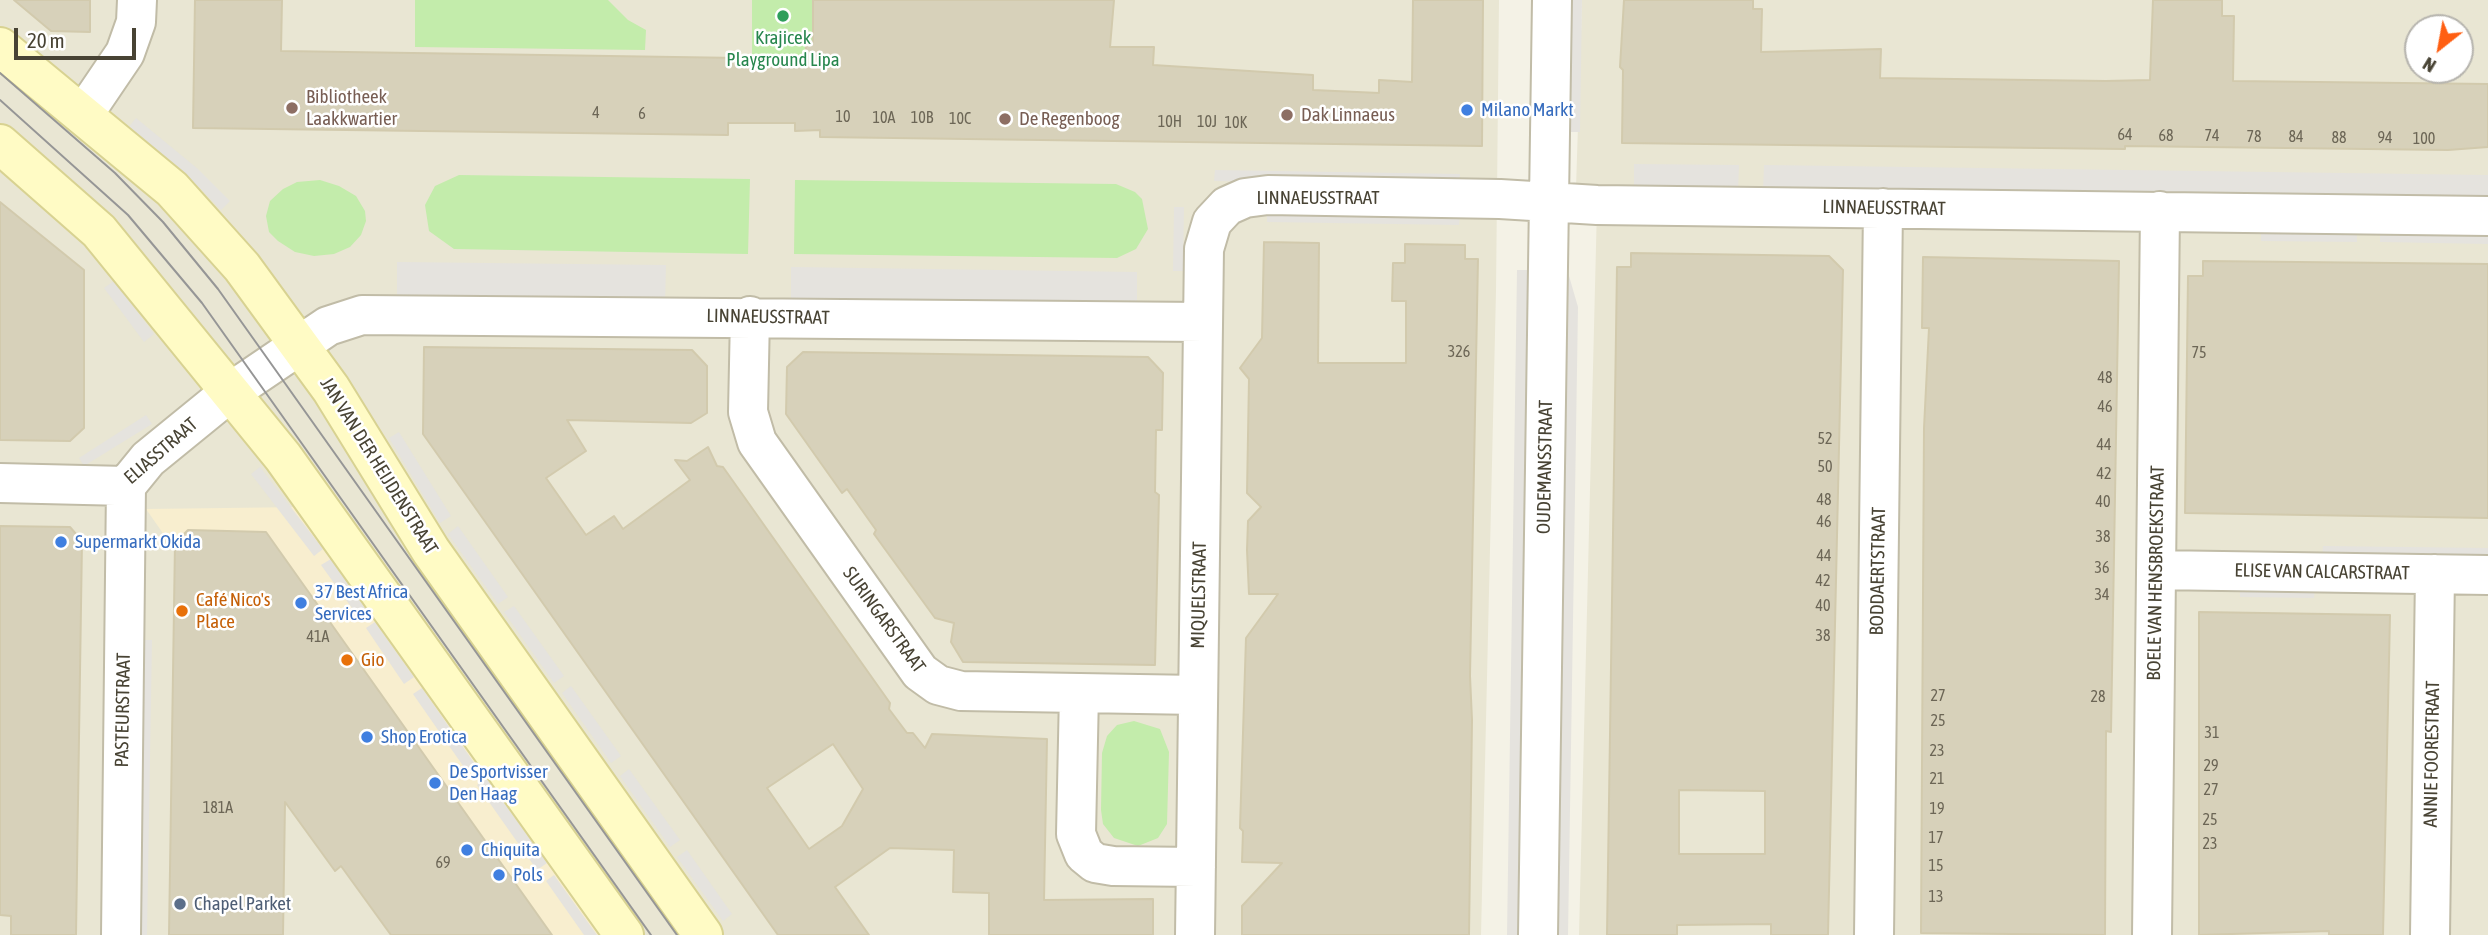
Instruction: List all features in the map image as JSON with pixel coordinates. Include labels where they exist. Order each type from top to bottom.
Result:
[{"type":"street","points":[[83,114],[125,53],[136,22],[136,0]]},
{"type":"street","name":"OUDEMANSSTRAAT","points":[[1538,935],[1552,0]]},
{"type":"street","name":"JAN VAN DER HEIJDENSTRAAT","points":[[0,47],[83,114],[190,207],[242,267],[355,425],[431,551],[703,935]]},
{"type":"street","points":[[0,144],[99,230],[148,288],[327,515],[624,935]]},
{"type":"street","name":"LINNAEUSSTRAAT","points":[[229,393],[338,321],[380,312],[1203,322],[1206,234],[1219,212],[1237,201],[1268,195],[1883,208],[2488,216]]},
{"type":"street","name":"BODDAERTSTRAAT","points":[[1874,935],[1883,208]]},
{"type":"street","name":"BOELE VAN HENSBROEKSTRAAT","points":[[2152,935],[2160,211]]},
{"type":"street","name":"SURINGARSTRAAT","points":[[750,316],[748,412],[757,442],[920,672],[938,685],[953,690],[1198,695]]},
{"type":"street","name":"MIQUELSTRAAT","points":[[1195,935],[1203,322]]},
{"type":"street","name":"ELIASSTRAAT","points":[[0,483],[126,486],[149,459],[229,393]]},
{"type":"street","name":"PASTEURSTRAAT","points":[[121,935],[126,486]]},
{"type":"street","name":"ELISE VAN CALCARSTRAAT","points":[[2156,570],[2488,575]]},
{"type":"street","name":"ANNIE FOORESTRAAT","points":[[2430,935],[2435,574]]},
{"type":"street","points":[[1079,693],[1076,834],[1084,854],[1095,863],[1113,866],[1196,867]]},
{"type":"shaded area","points":[[0,0],[1499,0],[1496,291],[1481,935],[0,935]]},
{"type":"shaded area","points":[[1572,0],[1582,0],[1580,132],[1570,132]]},
{"type":"shaded area","points":[[1582,0],[2488,0],[2488,935],[1579,935],[1597,206],[1576,188]]},
{"type":"shaded area","points":[[136,118],[198,169],[230,201],[221,210],[200,188],[128,128]]},
{"type":"shaded area","points":[[1634,164],[1739,165],[1738,192],[1634,190]]},
{"type":"shaded area","points":[[1764,165],[2488,175],[2488,201],[1763,192]]},
{"type":"shaded area","points":[[1215,170],[1460,174],[1459,185],[1214,181]]},
{"type":"shaded area","points":[[1174,207],[1184,207],[1183,271],[1173,271]]},
{"type":"shaded area","points":[[1267,211],[1460,214],[1459,225],[1267,222]]},
{"type":"shaded area","points":[[2261,230],[2357,231],[2357,242],[2261,241]]},
{"type":"shaded area","points":[[2380,232],[2488,233],[2488,244],[2380,242]]},
{"type":"shaded area","points":[[397,262],[666,265],[665,305],[397,302]]},
{"type":"shaded area","points":[[791,267],[1137,272],[1137,312],[791,308]]},
{"type":"shaded area","points":[[1567,269],[1578,307],[1568,935],[1557,935]]},
{"type":"shaded area","points":[[1517,270],[1528,270],[1518,935],[1507,935]]},
{"type":"shaded area","points":[[114,281],[154,334],[144,342],[104,288]]},
{"type":"shaded area","points":[[146,415],[152,424],[84,466],[79,458]]},
{"type":"shaded area","points":[[399,432],[451,516],[440,523],[389,438]]},
{"type":"shaded area","points":[[260,467],[323,549],[314,556],[251,474]]},
{"type":"shaded area","points":[[304,507],[605,935],[443,935],[146,509]]},
{"type":"shaded area","points":[[458,526],[508,597],[498,604],[448,534]]},
{"type":"shaded area","points":[[2323,546],[2488,548],[2488,560],[2322,558]]},
{"type":"shaded area","points":[[331,559],[366,609],[357,615],[321,565]]},
{"type":"shaded area","points":[[2240,586],[2315,586],[2314,598],[2240,597]]},
{"type":"shaded area","points":[[514,606],[564,676],[554,683],[504,612]]},
{"type":"shaded area","points":[[375,622],[414,677],[404,684],[366,628]]},
{"type":"shaded area","points":[[141,640],[152,640],[147,935],[137,935]]},
{"type":"shaded area","points":[[571,686],[621,756],[611,763],[562,693]]},
{"type":"shaded area","points":[[422,688],[477,767],[468,773],[413,694]]},
{"type":"shaded area","points":[[629,769],[680,840],[670,847],[620,776]]},
{"type":"shaded area","points":[[487,779],[547,863],[537,870],[477,785]]},
{"type":"shaded area","points":[[687,850],[732,914],[723,921],[677,857]]},
{"type":"shaded area","points":[[554,875],[597,935],[584,935],[546,881]]},
{"type":"green space","points":[[415,0],[608,0],[628,20],[646,30],[645,50],[415,47]]},
{"type":"green space","name":"Krajicek Playground Lipa","points":[[752,0],[813,0],[814,42],[806,42],[808,62],[752,59]]},
{"type":"green space","points":[[459,175],[750,179],[748,254],[454,249],[429,231],[425,205],[435,186]]},
{"type":"green space","points":[[320,180],[339,186],[356,196],[365,211],[366,221],[361,235],[350,247],[334,254],[314,256],[295,252],[278,241],[269,232],[266,216],[270,201],[283,189],[297,182]]},
{"type":"green space","points":[[795,180],[1116,184],[1135,192],[1142,199],[1148,229],[1136,249],[1117,258],[794,254]]},
{"type":"green space","points":[[1134,721],[1160,729],[1169,752],[1167,824],[1158,838],[1138,846],[1114,838],[1103,824],[1101,810],[1102,753],[1107,736],[1117,725]]},
{"type":"building","points":[[14,0],[90,0],[90,32],[51,31]]},
{"type":"building","points":[[195,0],[282,0],[281,51],[806,59],[806,42],[813,42],[813,0],[1114,0],[1110,47],[1154,47],[1153,65],[1313,75],[1313,90],[1379,93],[1379,80],[1412,82],[1413,0],[1483,0],[1482,146],[820,137],[820,130],[795,131],[795,123],[728,123],[728,135],[193,128]]},
{"type":"building","points":[[1624,0],[1753,0],[1753,9],[1762,9],[1761,52],[1881,49],[1880,78],[2150,80],[2153,0],[2222,0],[2222,16],[2234,16],[2233,81],[2488,84],[2488,147],[2448,150],[2125,146],[2125,149],[1622,143],[1623,70],[1620,67]]},
{"type":"building","points":[[0,202],[84,270],[84,428],[70,441],[0,440]]},
{"type":"building","points":[[1264,242],[1319,243],[1318,363],[1406,363],[1406,301],[1392,301],[1393,263],[1405,263],[1405,244],[1465,245],[1465,259],[1478,259],[1470,676],[1472,720],[1469,935],[1242,935],[1242,906],[1282,863],[1242,862],[1243,831],[1240,828],[1246,638],[1278,594],[1249,594],[1247,550],[1248,521],[1261,507],[1247,493],[1249,379],[1240,368],[1262,338]]},
{"type":"building","points":[[1631,253],[1829,256],[1843,270],[1828,935],[1771,935],[1771,924],[1677,925],[1677,935],[1607,935],[1617,267],[1631,267]],"holes":[[[1679,790],[1765,791],[1765,854],[1679,854]]]},
{"type":"building","points":[[1923,257],[2119,261],[2111,732],[2106,731],[2105,935],[1921,933],[1924,428],[1929,328],[1922,328]]},
{"type":"building","points":[[2203,261],[2488,264],[2488,518],[2185,513],[2188,276],[2203,276]]},
{"type":"building","points":[[424,347],[692,350],[707,366],[707,413],[691,423],[567,420],[586,451],[546,478],[586,535],[614,516],[623,529],[690,480],[675,460],[687,461],[708,447],[717,466],[723,467],[890,703],[889,709],[907,733],[913,733],[925,748],[932,734],[1047,739],[1044,900],[1153,899],[1153,935],[989,935],[989,893],[953,892],[954,850],[890,848],[835,887],[869,935],[778,935],[423,434]],"holes":[[[833,744],[863,789],[842,826],[809,849],[767,788]]]},
{"type":"building","points":[[803,352],[1148,357],[1163,373],[1162,430],[1156,430],[1155,492],[1159,495],[1155,665],[963,662],[951,642],[954,623],[935,618],[874,534],[876,530],[847,489],[842,493],[786,414],[787,367]]},
{"type":"building","points":[[0,526],[70,527],[82,541],[76,935],[11,935],[11,916],[0,915]]},
{"type":"building","points":[[188,530],[266,532],[552,935],[391,935],[341,866],[335,871],[285,802],[283,935],[169,935],[175,543]]},
{"type":"building","points":[[2199,612],[2390,615],[2383,935],[2329,935],[2329,931],[2199,935]]},
{"type":"tram line","points":[[0,73],[115,173],[163,222],[218,289],[677,935]]},
{"type":"tram line","points":[[0,100],[128,215],[202,303],[651,935]]},
{"type":"place","name":"Krajicek Playground Lipa","points":[[783,16]]},
{"type":"place","name":"Bibliotheek Laakkwartier","points":[[292,108]]},
{"type":"place","name":"Milano Markt","points":[[1467,110]]},
{"type":"place","name":"Dak Linnaeus","points":[[1287,115]]},
{"type":"place","name":"De Regenboog","points":[[1005,119]]},
{"type":"place","name":"Supermarkt Okida","points":[[61,542]]},
{"type":"place","name":"37 Best Africa Services","points":[[301,603]]},
{"type":"place","name":"Café Nico's Place","points":[[182,611]]},
{"type":"place","name":"Gio","points":[[347,660]]},
{"type":"place","name":"Shop Erotica","points":[[367,737]]},
{"type":"place","name":"De Sportvisser Den Haag","points":[[435,783]]},
{"type":"place","name":"Chiquita","points":[[467,850]]},
{"type":"place","name":"Pols","points":[[499,875]]},
{"type":"place","name":"Chapel Parket","points":[[180,904]]}]
